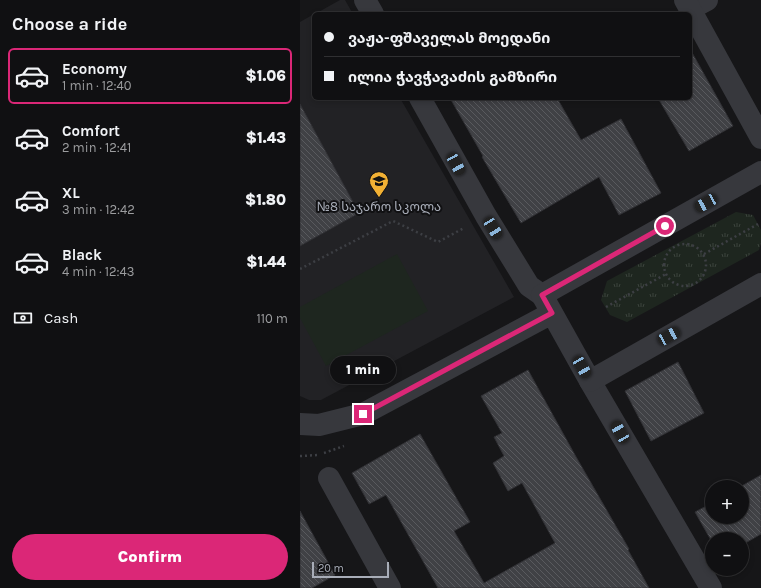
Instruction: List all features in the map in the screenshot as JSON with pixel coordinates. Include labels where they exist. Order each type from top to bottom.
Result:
[{"type":"street","points":[[365,0],[372,12]]},
{"type":"street","points":[[694,3],[761,138]]},
{"type":"street","points":[[421,100],[486,216],[529,286],[547,304],[711,588]]},
{"type":"street","points":[[300,424],[319,425],[363,414],[547,304],[761,172]]},
{"type":"street","points":[[590,380],[761,284]]},
{"type":"street","points":[[329,478],[390,588]]},
{"type":"path","points":[[300,269],[393,221],[438,242],[486,216]]},
{"type":"path","points":[[704,254],[758,224]]},
{"type":"path","points":[[687,244],[700,249],[704,254],[707,268],[705,275],[695,285],[684,287],[678,285],[673,283],[666,274],[664,262],[666,256],[675,247],[687,244]]},
{"type":"path","points":[[606,307],[666,274]]},
{"type":"path","points":[[300,456],[318,455],[348,444]]},
{"type":"shaded area","points":[[340,0],[345,0],[352,12],[319,12]]},
{"type":"shaded area","name":"№8 საჯარო სკოლა","points":[[312,15],[312,100],[401,100],[514,297],[321,400],[309,400],[300,396],[300,22]]},
{"type":"green space","points":[[736,212],[753,215],[761,230],[759,250],[627,322],[610,315],[601,300],[607,281]]},
{"type":"green space","points":[[397,254],[428,311],[326,366],[300,318],[300,307]]},
{"type":"building","points":[[692,53],[733,126],[689,151],[659,100],[692,100]]},
{"type":"building","points":[[451,100],[558,100],[581,140],[621,119],[661,193],[619,215],[599,177],[521,223],[482,157],[483,156]]},
{"type":"building","points":[[300,104],[359,213],[300,246]]},
{"type":"building","points":[[678,362],[704,413],[651,441],[625,391]]},
{"type":"building","points":[[528,370],[629,549],[628,550],[649,588],[438,588],[386,495],[369,504],[352,473],[420,434],[470,522],[454,531],[484,583],[555,543],[522,483],[508,491],[493,463],[504,456],[494,437],[502,433],[481,396]]},
{"type":"building","points":[[761,475],[761,534],[749,541],[749,532],[706,532],[695,512],[705,507],[705,524],[749,524],[749,482]]},
{"type":"building","points":[[300,511],[335,575],[312,588],[300,588]]},
{"type":"place","name":"№8 საჯარო სკოლა","points":[[379,198]]},
{"type":"route","points":[[363,414],[552,313],[542,295],[665,226]]}]
